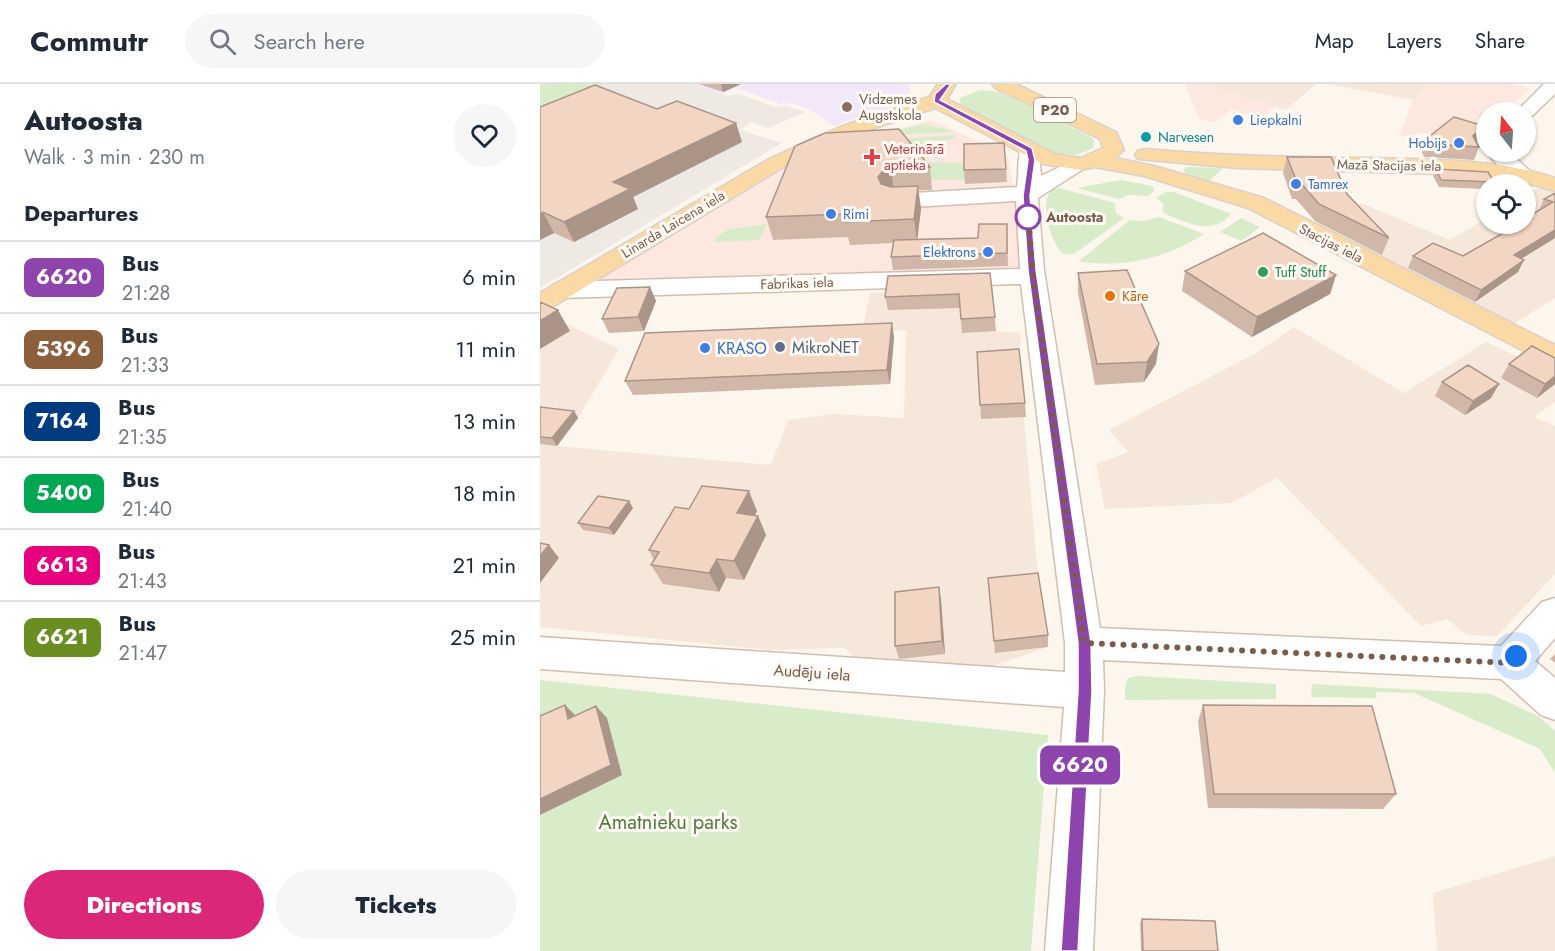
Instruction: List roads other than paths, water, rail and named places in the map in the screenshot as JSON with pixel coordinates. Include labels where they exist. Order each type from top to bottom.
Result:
[{"type":"main road","name":"P20","points":[[1001,84],[1109,136],[1114,150]]},
{"type":"main road","name":"Stacijas iela","points":[[941,90],[955,112],[1050,160],[1147,170],[1256,203],[1555,356]]},
{"type":"main road","name":"Linarda Laicena iela","points":[[540,304],[753,177],[808,148],[941,90]]},
{"type":"main road","name":"Linarda Laicena iela","points":[[808,148],[955,112]]},
{"type":"main road","name":"Mazā Stacijas iela","points":[[1114,150],[1178,159],[1476,157]]},
{"type":"main road","points":[[1088,163],[1108,156],[1114,150]]},
{"type":"main road","name":"Mazā Stacijas iela","points":[[1501,162],[1522,174],[1555,184]]},
{"type":"street","points":[[1536,102],[1555,84]]},
{"type":"street","points":[[1029,150],[1032,170],[1022,195],[1084,643],[1085,691],[1069,951]]},
{"type":"street","points":[[895,201],[1022,195],[1088,163]]},
{"type":"street","name":"Fabrikas iela","points":[[562,290],[1033,276]]},
{"type":"street","points":[[1509,663],[1555,613]]},
{"type":"street","points":[[1084,643],[1509,663],[1555,702]]},
{"type":"street","name":"Audēju iela","points":[[540,653],[1085,691]]},
{"type":"place","name":"Vidzemes Augstskola","points":[[847,107]]},
{"type":"place","name":"Liepkalni","points":[[1238,120]]},
{"type":"place","name":"Narvesen","points":[[1146,137]]},
{"type":"place","name":"Hobijs","points":[[1459,143]]},
{"type":"place","name":"Veterinārā aptieka","points":[[872,157]]},
{"type":"place","name":"Tamrex","points":[[1296,184]]},
{"type":"place","name":"Rimi","points":[[831,214]]},
{"type":"place","name":"Autoosta","points":[[1028,217]]},
{"type":"place","name":"Elektrons","points":[[988,252]]},
{"type":"place","name":"Tuff Stuff","points":[[1263,272]]},
{"type":"place","name":"Kāre","points":[[1110,296]]},
{"type":"place","name":"MikroNET","points":[[780,347]]},
{"type":"place","name":"KRASO","points":[[705,348]]},
{"type":"park label","name":"Amatnieku parks","points":[[668,822]]}]
